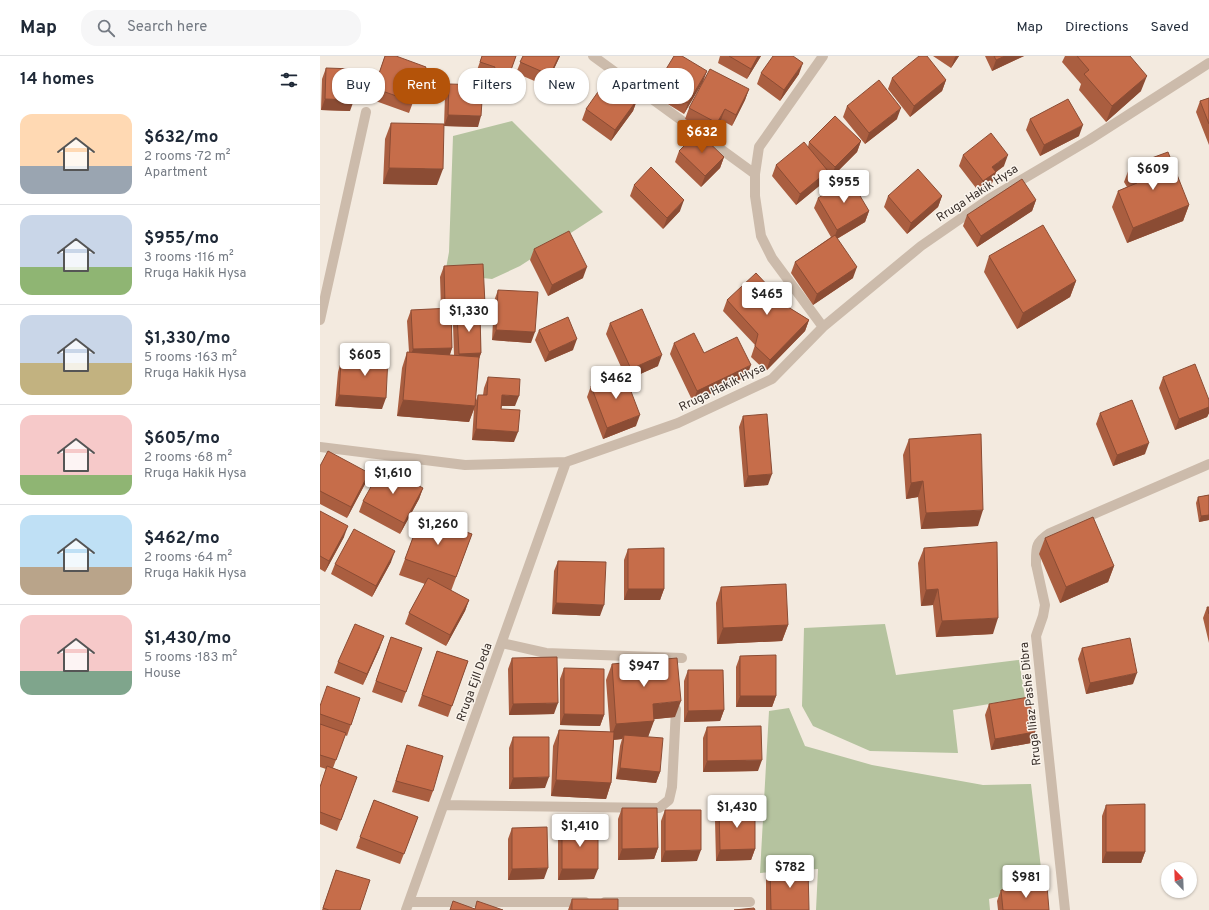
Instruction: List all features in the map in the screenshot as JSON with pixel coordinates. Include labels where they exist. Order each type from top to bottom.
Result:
[{"type":"street","points":[[593,56],[755,174]]},
{"type":"street","points":[[823,56],[759,147],[755,174],[755,196],[761,236],[772,258],[823,327]]},
{"type":"street","name":"Rruga Hakik Hysa","points":[[320,447],[465,465],[566,462],[678,423],[772,379],[823,327],[921,246],[983,203],[1089,140],[1209,63]]},
{"type":"street","points":[[320,320],[366,112]]},
{"type":"street","name":"Rruga Ejll Deda","points":[[407,906],[566,462]]},
{"type":"street","name":"Rruga Iliaz Pashë Dibra","points":[[1065,910],[1036,636],[1045,605],[1036,564],[1036,548],[1040,540],[1050,533],[1209,464]]},
{"type":"street","points":[[502,643],[546,652],[682,658]]},
{"type":"street","points":[[444,805],[659,808],[669,800],[672,788],[676,709]]},
{"type":"street","points":[[407,906],[750,902]]},
{"type":"green space","points":[[512,121],[603,212],[520,266],[492,279],[445,274],[449,252],[453,136]]},
{"type":"green space","points":[[885,624],[896,675],[1019,660],[1025,698],[953,710],[958,753],[870,751],[813,726],[802,706],[804,628]]},
{"type":"green space","points":[[789,708],[805,746],[872,765],[983,785],[1031,784],[1043,885],[989,899],[990,910],[816,910],[818,869],[760,873],[769,711]]},
{"type":"building","points":[[385,56],[396,56],[426,67],[393,68],[393,95],[385,92],[385,68],[381,68]]},
{"type":"building","points":[[482,56],[516,56],[512,68],[495,68],[480,62]]},
{"type":"building","points":[[523,56],[559,56],[553,68],[534,68],[520,62]]},
{"type":"building","points":[[674,56],[682,56],[707,71],[694,93],[694,68],[667,68]]},
{"type":"building","points":[[729,56],[758,56],[751,69]]},
{"type":"building","points":[[773,56],[793,56],[803,63],[784,90],[761,73]]},
{"type":"building","points":[[919,56],[927,56],[946,80],[914,106],[892,78]]},
{"type":"building","points":[[994,56],[1005,56],[996,60]]},
{"type":"building","points":[[1077,56],[1130,56],[1147,76],[1112,106],[1084,74],[1089,70]]},
{"type":"building","points":[[326,68],[332,68],[332,99],[325,99]]},
{"type":"building","points":[[710,69],[749,89],[736,115],[725,109],[717,123],[689,108],[691,104],[694,104],[694,99]]},
{"type":"building","points":[[879,80],[901,108],[869,133],[847,106]]},
{"type":"building","points":[[450,84],[458,84],[458,104],[482,104],[481,116],[448,115],[448,104],[450,104]]},
{"type":"building","points":[[597,93],[597,104],[634,104],[615,130],[586,109]]},
{"type":"building","points":[[1209,98],[1209,124],[1200,101]]},
{"type":"building","points":[[1068,99],[1083,125],[1044,145],[1030,119]]},
{"type":"building","points":[[835,116],[861,141],[835,167],[809,142]]},
{"type":"building","points":[[391,123],[444,124],[443,169],[389,168]]},
{"type":"building","points":[[698,132],[724,157],[705,176],[679,151]]},
{"type":"building","points":[[991,133],[1008,155],[992,167],[996,172],[983,181],[963,155]]},
{"type":"building","points":[[804,142],[828,171],[800,194],[776,165]]},
{"type":"building","points":[[1168,152],[1189,205],[1133,228],[1118,191],[1137,183],[1130,166]]},
{"type":"building","points":[[651,167],[684,200],[667,218],[634,185]]},
{"type":"building","points":[[918,169],[942,196],[911,223],[888,196]]},
{"type":"building","points":[[850,179],[869,211],[837,230],[818,198]]},
{"type":"building","points":[[1022,179],[1036,200],[981,236],[967,215]]},
{"type":"building","points":[[1043,225],[1076,281],[1023,313],[989,256]]},
{"type":"building","points":[[569,231],[587,267],[552,285],[534,249]]},
{"type":"building","points":[[835,235],[857,267],[817,294],[795,262]]},
{"type":"building","points":[[483,264],[485,304],[445,305],[444,266]]},
{"type":"building","points":[[756,273],[788,307],[809,320],[770,360],[755,346],[758,334],[727,300]]},
{"type":"building","points":[[498,290],[538,292],[535,332],[496,330]]},
{"type":"building","points":[[451,308],[452,348],[413,349],[411,310]]},
{"type":"building","points":[[642,309],[662,355],[631,369],[610,323]]},
{"type":"building","points":[[480,313],[481,353],[459,354],[457,314]]},
{"type":"building","points":[[568,317],[577,339],[549,352],[539,330]]},
{"type":"building","points":[[694,333],[704,353],[737,337],[751,365],[697,391],[674,343]]},
{"type":"building","points":[[407,352],[479,357],[475,406],[403,400]]},
{"type":"building","points":[[361,356],[388,357],[386,398],[339,395],[341,361],[360,362]]},
{"type":"building","points":[[1195,364],[1209,400],[1209,407],[1179,419],[1163,377]]},
{"type":"building","points":[[624,373],[640,415],[607,428],[591,386]]},
{"type":"building","points":[[488,377],[520,379],[519,396],[502,395],[501,409],[520,410],[518,432],[476,429],[478,395],[487,395]]},
{"type":"building","points":[[1132,400],[1149,443],[1117,455],[1100,413]]},
{"type":"building","points":[[767,414],[772,474],[748,476],[743,416]]},
{"type":"building","points":[[981,434],[983,510],[926,513],[923,481],[911,483],[909,439]]},
{"type":"building","points":[[328,451],[369,473],[351,507],[320,491],[320,466]]},
{"type":"building","points":[[382,467],[423,488],[404,523],[363,501]]},
{"type":"building","points":[[1209,495],[1209,515],[1201,516],[1198,497]]},
{"type":"building","points":[[320,511],[348,526],[329,561],[320,556]]},
{"type":"building","points":[[421,516],[472,534],[456,577],[405,559]]},
{"type":"building","points":[[1093,517],[1114,566],[1066,587],[1045,538]]},
{"type":"building","points":[[354,529],[395,551],[376,586],[335,564]]},
{"type":"building","points":[[997,542],[998,618],[942,621],[938,589],[926,590],[924,548]]},
{"type":"building","points":[[664,548],[664,589],[628,589],[628,549]]},
{"type":"building","points":[[558,561],[606,562],[604,605],[556,603]]},
{"type":"building","points":[[428,578],[469,600],[450,635],[409,613]]},
{"type":"building","points":[[786,584],[788,625],[723,628],[721,587]]},
{"type":"building","points":[[355,624],[384,636],[367,674],[338,662]]},
{"type":"building","points":[[391,637],[422,648],[406,692],[376,681]]},
{"type":"building","points":[[1130,638],[1137,673],[1090,683],[1082,648]]},
{"type":"building","points":[[437,651],[468,661],[452,706],[422,695]]},
{"type":"building","points":[[776,655],[776,696],[740,696],[740,656]]},
{"type":"building","points":[[557,657],[558,703],[513,704],[512,658]]},
{"type":"building","points":[[677,658],[681,701],[653,704],[654,721],[616,724],[612,664]]},
{"type":"building","points":[[564,668],[604,669],[604,715],[564,714]]},
{"type":"building","points":[[688,670],[723,670],[724,710],[688,711]]},
{"type":"building","points":[[327,686],[360,698],[351,725],[320,714],[320,706]]},
{"type":"building","points":[[1029,697],[1035,732],[995,739],[989,704]]},
{"type":"building","points":[[320,724],[346,733],[336,760],[320,755]]},
{"type":"building","points":[[761,726],[762,760],[707,761],[707,727]]},
{"type":"building","points":[[559,730],[614,732],[611,783],[556,780]]},
{"type":"building","points":[[624,735],[663,738],[660,772],[620,768]]},
{"type":"building","points":[[513,737],[549,737],[549,777],[513,778]]},
{"type":"building","points":[[407,745],[443,756],[433,791],[396,781]]},
{"type":"building","points":[[327,766],[357,777],[341,820],[320,812],[320,787]]},
{"type":"building","points":[[374,800],[418,817],[404,854],[360,837]]},
{"type":"building","points":[[1145,804],[1145,852],[1106,852],[1106,805]]},
{"type":"building","points":[[622,808],[657,808],[658,848],[622,849]]},
{"type":"building","points":[[755,808],[755,849],[720,850],[719,809]]},
{"type":"building","points":[[665,810],[701,810],[701,850],[665,851]]},
{"type":"building","points":[[547,827],[548,868],[512,869],[512,828]]},
{"type":"building","points":[[562,828],[598,828],[598,869],[562,869]]},
{"type":"building","points":[[808,868],[809,910],[771,910],[770,869]]},
{"type":"building","points":[[336,870],[370,880],[360,910],[329,910],[323,908]]},
{"type":"building","points":[[1047,886],[1049,910],[1003,910],[1001,890]]},
{"type":"building","points":[[572,899],[618,899],[618,910],[572,910]]},
{"type":"building","points":[[453,901],[475,909],[477,901],[503,910],[450,910]]},
{"type":"building","points":[[754,908],[755,910],[734,910]]}]
